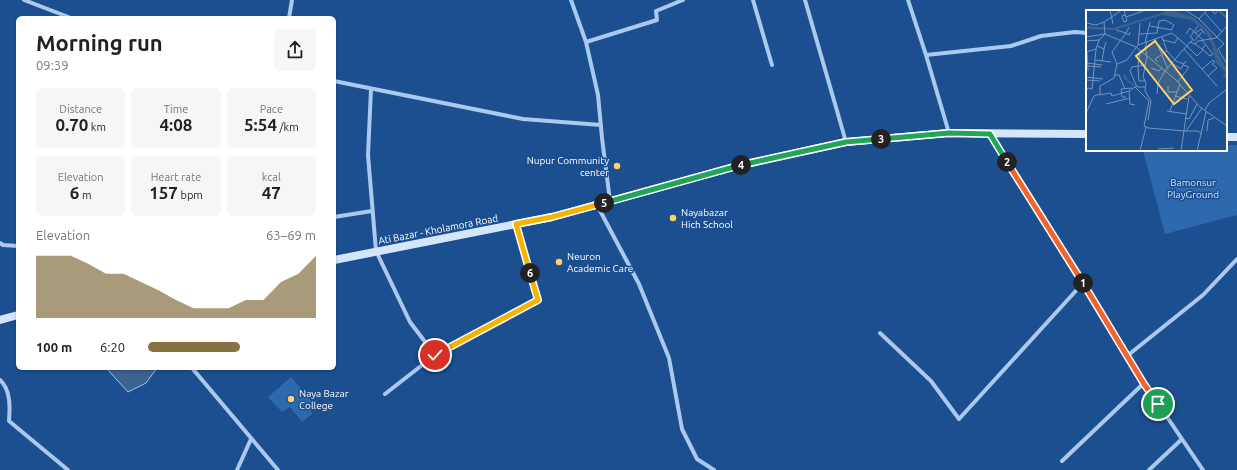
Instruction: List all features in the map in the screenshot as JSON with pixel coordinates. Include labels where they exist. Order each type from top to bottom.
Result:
[{"type":"main road","name":"Ati Bazar - Kholamora Road","points":[[336,260],[552,217],[737,166],[846,142],[949,133],[1086,134]]},
{"type":"main road","points":[[0,320],[16,316]]},
{"type":"street","points":[[24,0],[66,16]]},
{"type":"street","points":[[289,16],[292,0]]},
{"type":"street","points":[[571,0],[586,42],[598,95],[610,201]]},
{"type":"street","points":[[586,42],[656,20],[656,11],[683,0]]},
{"type":"street","points":[[753,0],[772,65]]},
{"type":"street","points":[[805,0],[846,142]]},
{"type":"street","points":[[908,0],[949,133]]},
{"type":"street","points":[[926,55],[1011,46],[1041,36],[1075,32],[1086,33]]},
{"type":"street","points":[[336,81],[523,119],[601,125]]},
{"type":"street","points":[[371,89],[368,155],[376,251],[410,322],[435,355]]},
{"type":"street","points":[[990,134],[1144,384],[1203,470]]},
{"type":"street","points":[[597,205],[639,284],[669,358],[682,429],[697,459],[714,470]]},
{"type":"street","points":[[336,217],[372,211]]},
{"type":"street","points":[[385,394],[435,355],[538,300],[516,224]]},
{"type":"street","points":[[0,243],[3,245],[16,246]]},
{"type":"street","points":[[1127,356],[1203,295],[1237,259]]},
{"type":"street","points":[[880,333],[931,381],[959,419],[1083,283]]},
{"type":"street","points":[[194,370],[278,470]]},
{"type":"street","points":[[0,380],[5,385],[10,406],[9,421],[68,470]]},
{"type":"street","points":[[1062,461],[1144,384]]},
{"type":"street","points":[[238,470],[251,439]]},
{"type":"street","points":[[1149,470],[1182,439]]},
{"type":"green space","name":"Bamonsur PlayGround","points":[[1227,145],[1237,145],[1237,215],[1165,234],[1143,151],[1227,151]]},
{"type":"green space","points":[[291,377],[312,401],[312,414],[302,422],[290,407],[282,412],[268,397]]},
{"type":"shaded area","points":[[108,370],[156,370],[146,383],[128,392]]},
{"type":"place","name":"Nupur Community center","points":[[617,166]]},
{"type":"place","name":"Nayabazar Hich School","points":[[673,218]]},
{"type":"place","name":"Neuron Academic Care","points":[[559,262]]},
{"type":"place","name":"Naya Bazar College","points":[[291,399]]},
{"type":"route","points":[[435,355],[538,300],[516,224],[552,217],[737,166],[846,142],[949,133],[990,134],[1144,384],[1158,404]]}]
